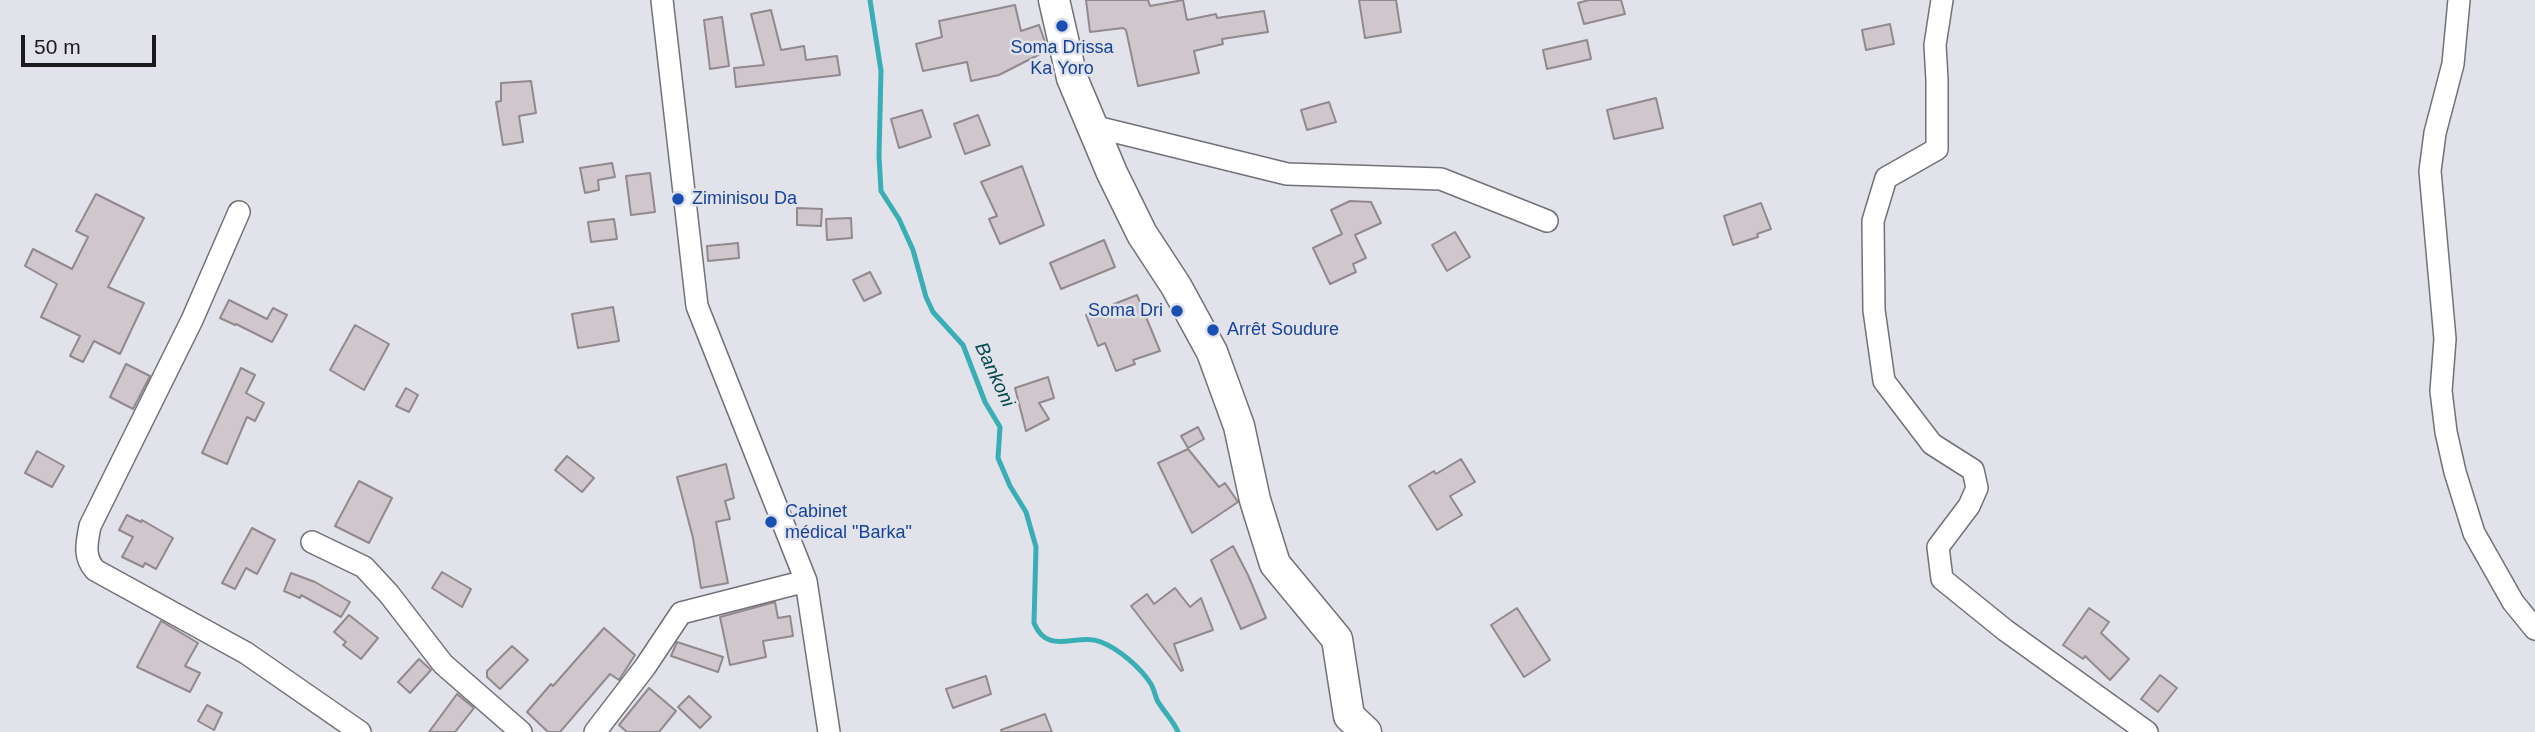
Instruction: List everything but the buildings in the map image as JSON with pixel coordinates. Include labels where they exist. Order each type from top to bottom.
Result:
[{"type":"street","points":[[662,0],[697,306],[806,581],[829,732]]},
{"type":"street","points":[[1054,0],[1072,78],[1112,173],[1142,234],[1176,286],[1212,352],[1239,426],[1255,500],[1275,564],[1337,639],[1349,716],[1366,732]]},
{"type":"street","points":[[1942,0],[1935,45],[1937,149],[1886,178],[1873,221],[1874,310],[1884,381],[1933,443],[1973,470],[1977,488],[1969,506],[1938,547],[1942,579],[2005,630],[2147,732]]},
{"type":"street","points":[[2459,0],[2454,64],[2435,133],[2430,171],[2445,339],[2441,391],[2446,432],[2455,471],[2474,533],[2513,602],[2535,629]]},
{"type":"street","points":[[1093,126],[1287,174],[1441,179],[1547,221]]},
{"type":"street","points":[[239,212],[192,320],[90,526],[86,547],[87,561],[94,570],[246,653],[360,732]]},
{"type":"street","points":[[312,542],[364,567],[389,594],[443,664],[521,732]]},
{"type":"street","points":[[595,732],[645,667],[681,613],[806,581]]},
{"type":"waterway","name":"Bankoni","points":[[870,0],[881,71],[881,191],[899,219],[913,250],[933,312],[963,345],[985,402],[1000,427],[998,458],[1010,486],[1026,512],[1036,547],[1034,623],[1047,639],[1064,642],[1092,640],[1108,645],[1122,654],[1147,678],[1157,700],[1178,732]]},
{"type":"place","name":"Soma Drissa Ka Yoro","points":[[1062,26]]},
{"type":"place","name":"Ziminisou Da","points":[[678,199]]},
{"type":"place","name":"Soma Dri","points":[[1177,311]]},
{"type":"place","name":"Arrêt Soudure","points":[[1213,330]]},
{"type":"place","name":"Cabinet médical \"Barka\"","points":[[771,522]]}]
